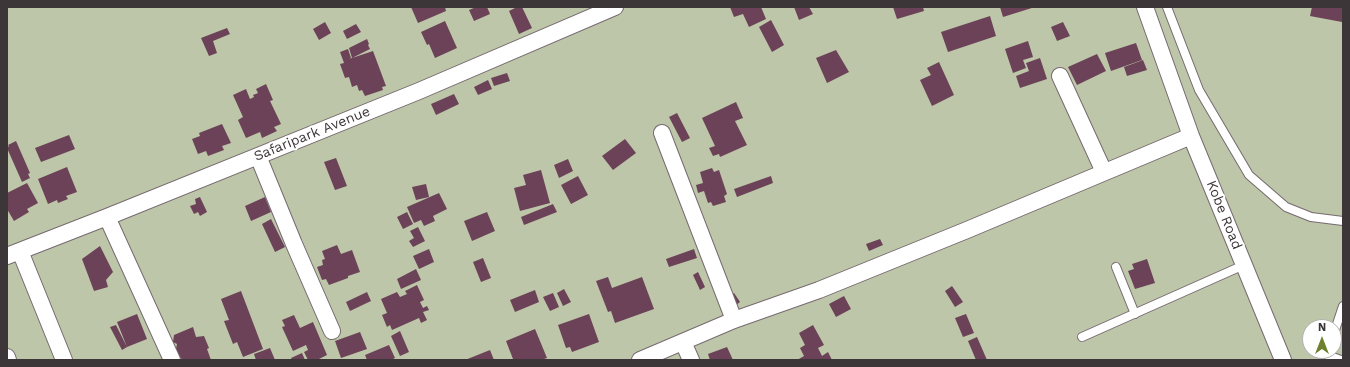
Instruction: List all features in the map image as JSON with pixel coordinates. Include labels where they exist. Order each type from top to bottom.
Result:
[{"type":"street","name":"Safaripark Avenue","points":[[14,254],[420,91],[616,7]]},
{"type":"street","name":"Kobe Road","points":[[1145,7],[1191,136],[1283,360]]},
{"type":"street","points":[[1060,76],[1104,172]]},
{"type":"street","points":[[662,132],[734,320]]},
{"type":"street","points":[[640,360],[734,320],[819,290],[974,227],[1191,136]]},
{"type":"street","points":[[258,156],[332,331]]},
{"type":"street","points":[[107,217],[172,360]]},
{"type":"street","points":[[14,254],[64,360]]},
{"type":"street","points":[[683,342],[691,360]]},
{"type":"lane","points":[[1167,7],[1199,90],[1249,175],[1286,207],[1311,217],[1343,220]]},
{"type":"lane","points":[[1082,337],[1244,265]]},
{"type":"lane","points":[[1116,268],[1135,314]]},
{"type":"lane","points":[[1341,317],[1343,306]]},
{"type":"green space","points":[[7,7],[1343,7],[1343,360],[7,360]]},
{"type":"building","points":[[411,7],[445,7],[446,11],[418,23]]},
{"type":"building","points":[[476,7],[487,7],[490,14],[474,21],[469,10]]},
{"type":"building","points":[[517,7],[522,7],[532,28],[519,34],[509,11]]},
{"type":"building","points":[[730,7],[761,7],[766,19],[749,27],[743,14],[734,17]]},
{"type":"building","points":[[794,7],[809,7],[813,14],[799,20]]},
{"type":"building","points":[[893,7],[923,7],[924,11],[897,19]]},
{"type":"building","points":[[1000,7],[1035,7],[1003,17]]},
{"type":"building","points":[[1312,7],[1343,7],[1342,22],[1310,16]]},
{"type":"building","points":[[990,16],[996,36],[948,52],[941,32]]},
{"type":"building","points":[[771,20],[784,45],[772,52],[759,27]]},
{"type":"building","points":[[445,21],[457,48],[435,58],[429,44],[427,45],[421,32]]},
{"type":"building","points":[[325,22],[331,33],[319,40],[313,29]]},
{"type":"building","points":[[1063,22],[1070,36],[1057,41],[1051,27]]},
{"type":"building","points":[[356,24],[361,32],[347,39],[343,31]]},
{"type":"building","points":[[227,28],[230,34],[213,41],[217,53],[209,56],[201,38]]},
{"type":"building","points":[[367,39],[370,49],[352,58],[349,48]]},
{"type":"building","points":[[1028,41],[1033,57],[1023,60],[1026,68],[1013,73],[1005,49]]},
{"type":"building","points":[[1136,43],[1142,60],[1111,71],[1105,53]]},
{"type":"building","points":[[348,49],[351,58],[349,59],[373,51],[386,86],[382,87],[383,90],[365,96],[362,90],[359,91],[357,85],[352,87],[349,77],[345,78],[340,64],[344,63],[340,52]]},
{"type":"building","points":[[836,50],[849,72],[827,83],[816,58]]},
{"type":"building","points":[[1097,54],[1106,71],[1077,85],[1068,67]]},
{"type":"building","points":[[1040,58],[1047,79],[1020,88],[1016,76],[1029,71],[1026,63]]},
{"type":"building","points":[[1143,60],[1147,70],[1127,76],[1124,67]]},
{"type":"building","points":[[939,62],[954,95],[932,106],[920,80],[931,75],[927,68]]},
{"type":"building","points":[[507,73],[510,81],[494,86],[491,78]]},
{"type":"building","points":[[488,80],[492,89],[478,95],[474,87]]},
{"type":"building","points":[[266,84],[273,100],[270,101],[281,124],[274,127],[277,131],[262,138],[260,132],[246,138],[238,120],[243,117],[233,95],[246,89],[250,99],[254,97],[253,95],[258,93],[256,89]]},
{"type":"building","points":[[454,94],[459,104],[436,115],[431,104]]},
{"type":"building","points":[[736,102],[743,118],[735,121],[747,145],[720,157],[719,154],[713,156],[709,148],[715,146],[702,118]]},
{"type":"building","points":[[677,113],[690,138],[682,142],[669,117]]},
{"type":"building","points":[[222,124],[231,143],[222,146],[224,150],[208,156],[206,151],[198,154],[192,139],[200,136],[199,133]]},
{"type":"building","points":[[69,135],[75,149],[41,162],[35,148]]},
{"type":"building","points":[[625,139],[636,153],[613,170],[602,156]]},
{"type":"building","points":[[16,141],[30,173],[28,174],[30,178],[22,182],[7,148],[9,146],[8,145]]},
{"type":"building","points":[[336,158],[347,186],[335,190],[324,162]]},
{"type":"building","points":[[568,159],[573,171],[559,178],[554,165]]},
{"type":"building","points":[[67,167],[77,192],[66,196],[68,199],[58,203],[57,200],[48,204],[38,179]]},
{"type":"building","points":[[712,168],[714,172],[719,170],[727,194],[724,196],[726,202],[713,206],[711,202],[708,203],[704,191],[698,193],[696,185],[703,183],[700,172]]},
{"type":"building","points":[[541,170],[550,203],[520,211],[514,188],[526,185],[523,175]]},
{"type":"building","points":[[578,176],[588,195],[571,204],[561,185]]},
{"type":"building","points":[[771,176],[773,183],[737,197],[734,189]]},
{"type":"building","points":[[27,183],[38,203],[27,209],[29,212],[14,221],[7,209],[7,193]]},
{"type":"building","points":[[426,184],[429,197],[416,200],[412,187]]},
{"type":"building","points":[[439,193],[447,209],[433,216],[435,221],[424,226],[421,220],[414,223],[407,207]]},
{"type":"building","points":[[200,197],[207,212],[200,216],[198,212],[194,214],[190,206],[196,204],[195,199]]},
{"type":"building","points":[[265,197],[271,212],[251,221],[245,206]]},
{"type":"building","points":[[553,204],[557,212],[524,225],[521,217]]},
{"type":"building","points":[[407,212],[413,224],[403,229],[397,217]]},
{"type":"building","points":[[487,212],[495,231],[472,241],[464,221]]},
{"type":"building","points":[[271,219],[285,247],[275,252],[262,224]]},
{"type":"building","points":[[418,227],[425,241],[413,247],[409,241],[414,238],[410,231]]},
{"type":"building","points":[[880,239],[883,245],[869,251],[866,244]]},
{"type":"building","points":[[337,245],[341,254],[352,250],[360,272],[329,285],[326,279],[322,280],[317,267],[323,265],[322,260],[325,259],[322,251]]},
{"type":"building","points":[[100,246],[113,272],[106,280],[108,287],[94,291],[82,259]]},
{"type":"building","points":[[429,249],[434,262],[419,269],[413,256]]},
{"type":"building","points":[[694,249],[697,258],[669,267],[666,259]]},
{"type":"building","points":[[483,258],[491,278],[481,282],[473,262]]},
{"type":"building","points":[[1147,259],[1155,283],[1135,289],[1128,271],[1134,269],[1132,264]]},
{"type":"building","points":[[416,269],[421,280],[401,289],[397,279]]},
{"type":"building","points":[[698,272],[705,287],[700,290],[693,275]]},
{"type":"building","points":[[608,277],[612,288],[642,277],[654,309],[615,323],[611,311],[608,312],[596,281]]},
{"type":"building","points":[[417,285],[424,300],[420,302],[423,308],[427,306],[429,310],[423,312],[427,320],[421,323],[419,318],[392,330],[390,325],[387,327],[382,315],[387,313],[381,299],[397,292],[400,297],[407,294],[405,291]]},
{"type":"building","points":[[952,286],[963,302],[955,307],[945,291]]},
{"type":"building","points":[[564,289],[571,302],[563,306],[557,293]]},
{"type":"building","points":[[535,290],[539,302],[515,312],[510,300]]},
{"type":"building","points":[[241,291],[263,349],[243,357],[237,342],[233,344],[224,321],[229,320],[221,299]]},
{"type":"building","points":[[367,292],[371,301],[350,311],[346,302]]},
{"type":"building","points":[[553,293],[559,307],[550,311],[543,297]]},
{"type":"building","points":[[734,293],[740,302],[736,305],[729,296]]},
{"type":"building","points":[[844,296],[851,309],[836,317],[829,304]]},
{"type":"building","points":[[137,314],[147,339],[127,347],[117,322]]},
{"type":"building","points":[[589,314],[599,342],[572,352],[570,347],[566,348],[558,325]]},
{"type":"building","points":[[966,314],[974,333],[963,337],[955,318]]},
{"type":"building","points":[[294,315],[300,328],[313,322],[327,355],[317,360],[308,360],[304,352],[308,350],[306,345],[293,351],[282,327],[285,326],[282,320]]},
{"type":"building","points":[[116,325],[127,347],[122,350],[110,327]]},
{"type":"building","points":[[813,325],[824,345],[818,348],[822,356],[828,352],[832,360],[797,360],[804,356],[800,348],[805,345],[799,333]]},
{"type":"building","points":[[193,327],[196,337],[204,336],[209,348],[207,349],[211,360],[183,360],[175,353],[177,344],[173,342],[174,335]]},
{"type":"building","points":[[535,329],[547,358],[541,360],[510,360],[513,359],[506,341]]},
{"type":"building","points":[[400,331],[409,352],[400,356],[391,336]]},
{"type":"building","points":[[360,332],[367,349],[341,358],[335,341]]},
{"type":"building","points":[[977,337],[987,360],[976,360],[968,341]]},
{"type":"building","points":[[389,345],[395,358],[391,360],[367,360],[365,355]]},
{"type":"building","points":[[727,347],[733,360],[710,360],[708,354]]},
{"type":"building","points":[[270,348],[275,360],[256,360],[254,354]]},
{"type":"building","points":[[490,350],[494,360],[465,360]]},
{"type":"building","points":[[302,353],[305,360],[292,360],[291,358]]}]
